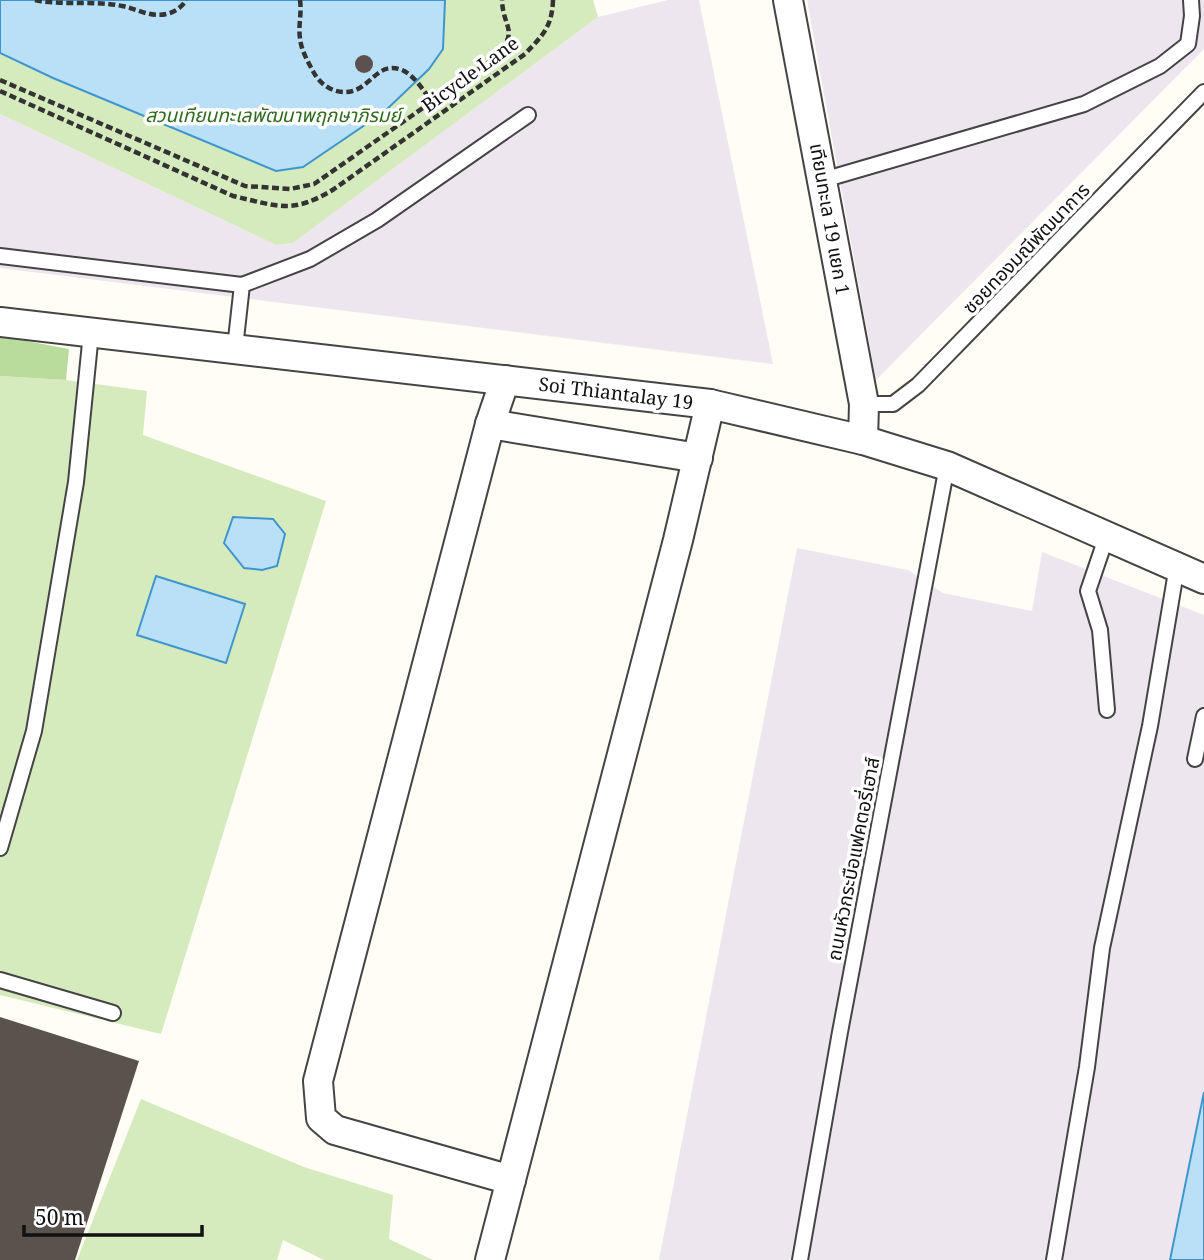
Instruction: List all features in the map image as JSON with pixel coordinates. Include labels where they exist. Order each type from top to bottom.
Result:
[{"type":"street","name":"เทียนทะเล 19 แยก 1","points":[[788,0],[864,404],[863,440]]},
{"type":"street","name":"Soi Thiantalay 19","points":[[0,322],[710,404],[863,440],[947,467],[1204,579]]},
{"type":"street","points":[[505,380],[490,424],[318,1081],[318,1092],[321,1118],[335,1130],[511,1180]]},
{"type":"street","points":[[490,1260],[710,404]]},
{"type":"street","points":[[490,424],[698,458]]},
{"type":"lane","points":[[823,180],[1084,104],[1160,66],[1188,44],[1191,0]]},
{"type":"lane","name":"ซอยทองมณีพัฒนาการ","points":[[864,404],[893,404],[918,384],[1204,93]]},
{"type":"lane","points":[[0,256],[242,285],[310,259],[377,220],[528,115]]},
{"type":"lane","points":[[235,348],[242,285]]},
{"type":"lane","points":[[0,848],[36,719],[76,482],[92,333]]},
{"type":"lane","name":"ถนนหัวกระบือแฟคตอรี่เฮาส์","points":[[800,1260],[840,1032],[947,467]]},
{"type":"lane","points":[[1107,535],[1088,592],[1101,630],[1107,710]]},
{"type":"lane","points":[[1054,1260],[1087,1067],[1102,948],[1150,726],[1177,566]]},
{"type":"lane","points":[[1195,759],[1204,716]]},
{"type":"lane","points":[[0,980],[113,1013]]},
{"type":"path","points":[[34,0],[47,3],[109,4],[125,6],[143,14],[160,15],[171,13],[186,0]]},
{"type":"path","points":[[300,0],[300,38],[306,59],[318,80],[332,91],[348,92],[363,86],[374,74],[386,69],[402,70],[420,85],[432,102]]},
{"type":"path","points":[[0,80],[244,186],[290,189],[314,184],[496,57],[508,43],[509,26],[502,0]]},
{"type":"path","name":"Bicycle Lane","points":[[0,91],[233,196],[295,207],[312,202],[334,189],[525,54],[547,30],[553,0]]},
{"type":"shaded area","points":[[668,0],[699,0],[773,364],[0,268],[0,114],[276,245],[293,243],[598,17]]},
{"type":"shaded area","points":[[807,0],[1204,0],[1204,49],[876,380]]},
{"type":"shaded area","points":[[797,548],[908,570],[943,593],[1032,611],[1042,552],[1204,615],[1204,1092],[1170,1260],[659,1260]]},
{"type":"green space","name":"สวนเทียนทะเลพัฒนาพฤกษาภิรมย์","points":[[0,0],[593,0],[598,17],[293,243],[276,245],[0,114]]},
{"type":"green space","points":[[0,336],[69,349],[66,380],[0,376]]},
{"type":"green space","points":[[0,376],[66,380],[147,391],[143,435],[326,501],[161,1034],[0,995]]},
{"type":"green space","points":[[141,1099],[304,1167],[393,1195],[389,1239],[433,1260],[324,1260],[283,1240],[277,1260],[77,1260]]},
{"type":"water","points":[[0,0],[445,0],[443,49],[429,69],[384,112],[303,167],[276,171],[53,78],[0,53]]},
{"type":"water","points":[[233,517],[273,519],[285,534],[277,566],[262,570],[244,568],[224,543]]},
{"type":"water","points":[[156,576],[245,604],[226,663],[137,635]]},
{"type":"water","points":[[1204,1092],[1204,1260],[1170,1260]]},
{"type":"building","points":[[364,55],[370,58],[373,64],[370,70],[364,73],[358,70],[355,64],[358,58]]},
{"type":"building","points":[[0,1017],[139,1061],[75,1260],[0,1260]]}]
